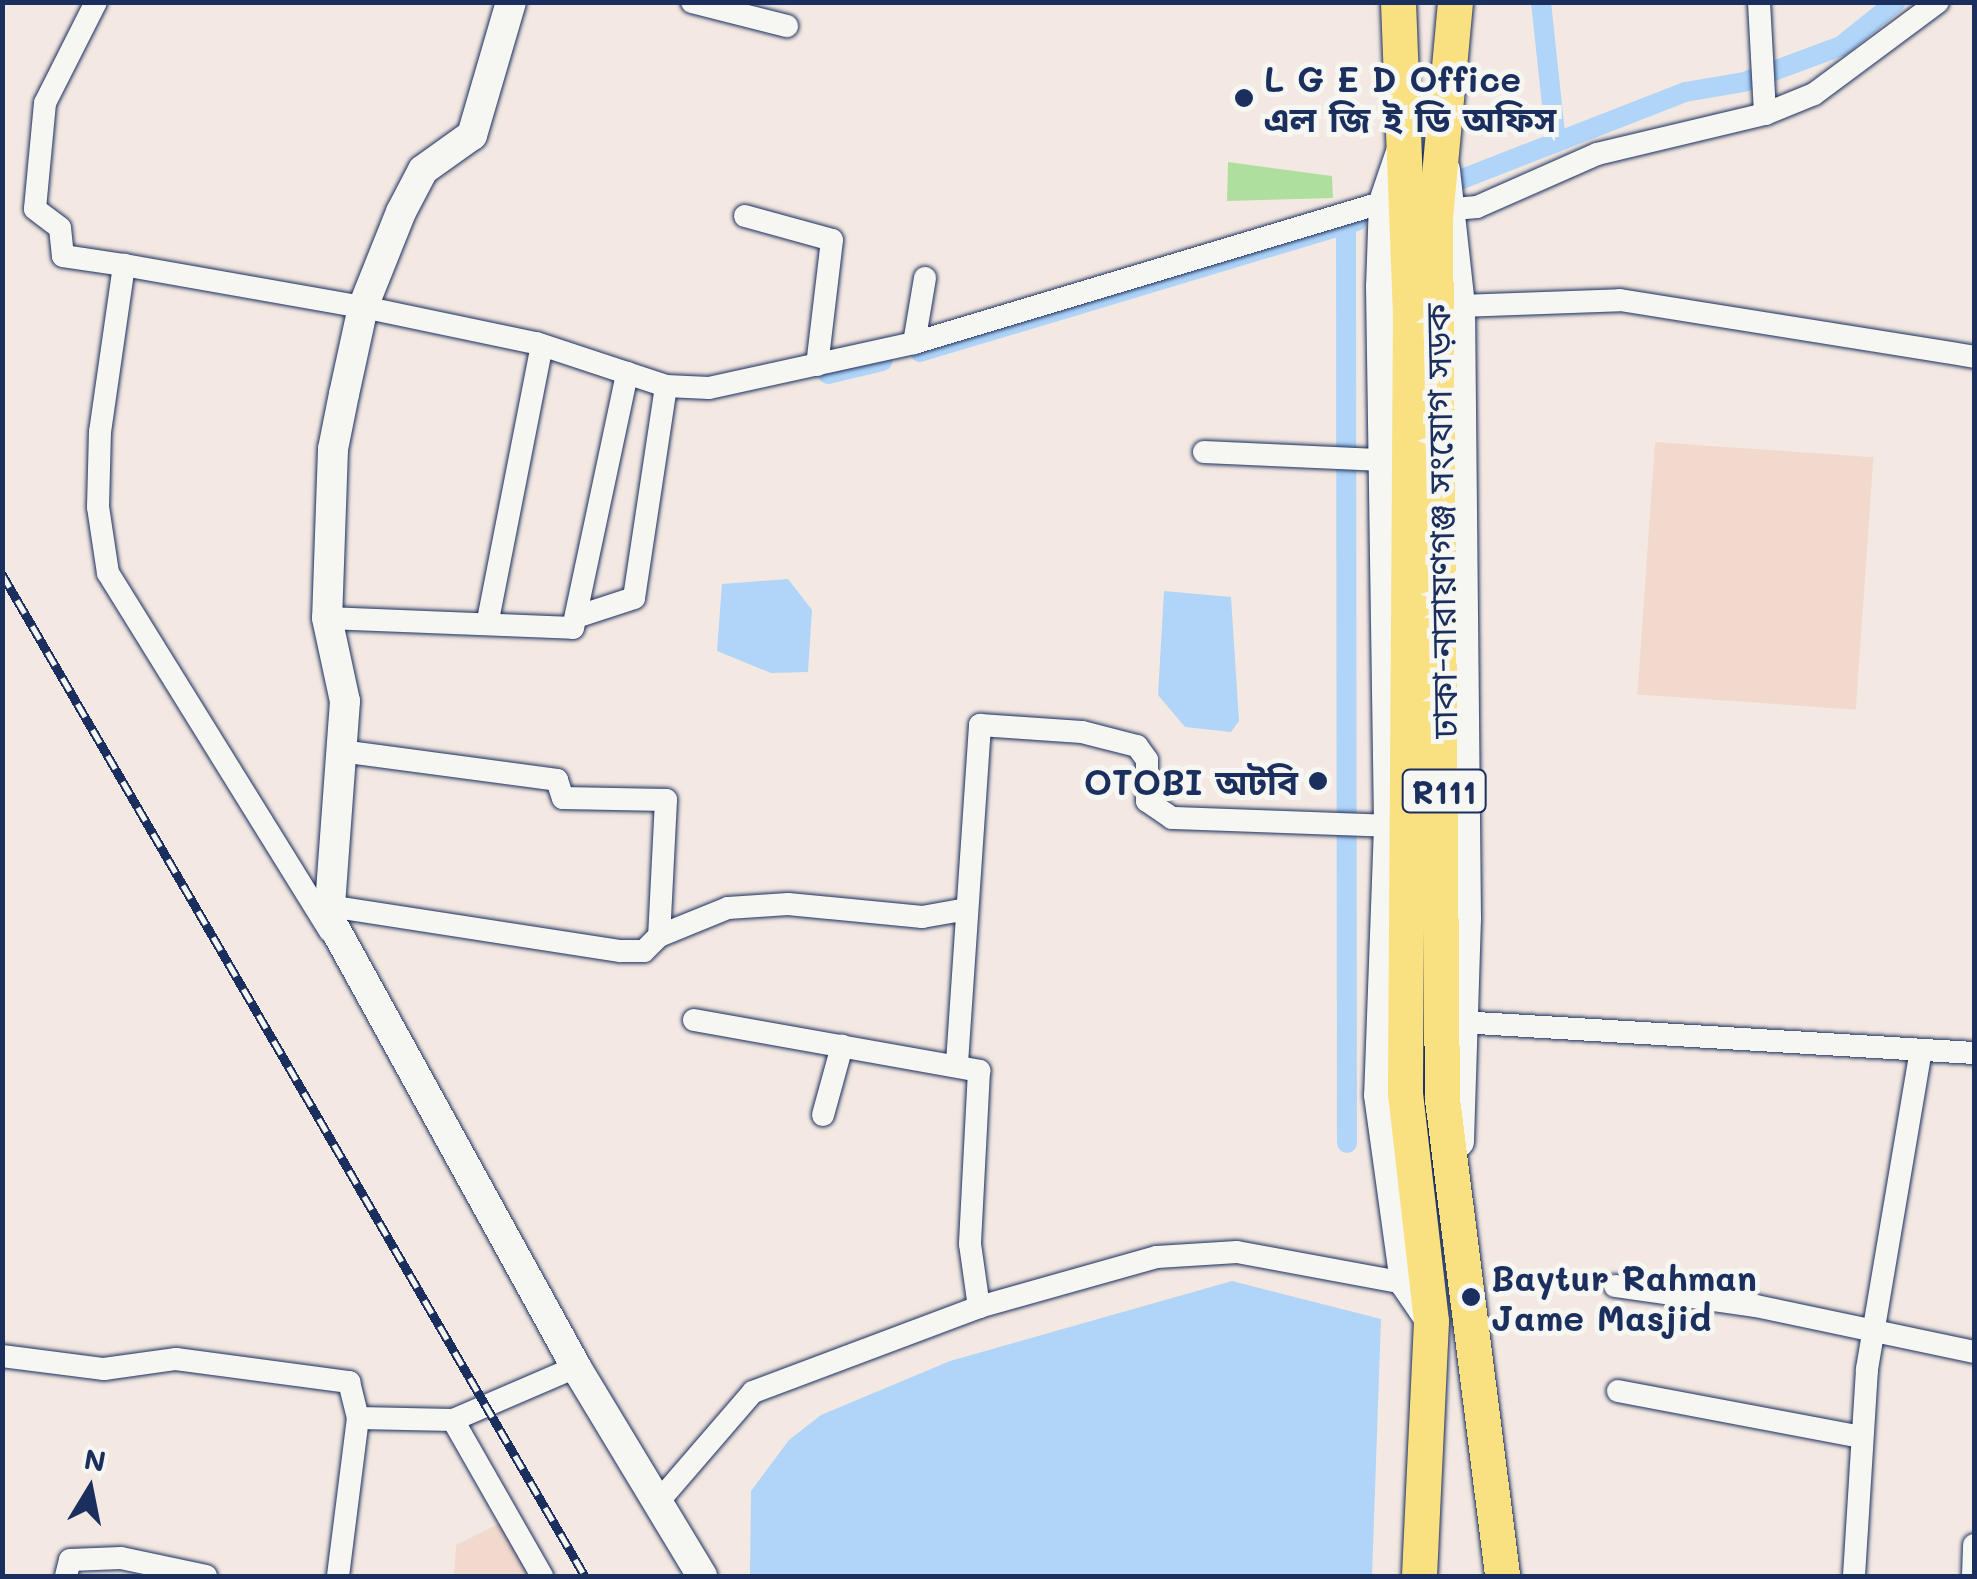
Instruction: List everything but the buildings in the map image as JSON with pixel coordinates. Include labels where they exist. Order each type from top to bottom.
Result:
[{"type":"main road","name":"ঢাকা-নারায়ণগঞ্জ সংযোগ সড়ক","points":[[1398,2],[1422,143],[1441,1022],[1449,1178],[1510,1574]]},
{"type":"main road","name":"ঢাকা-নারায়ণগঞ্জ সংযোগ সড়ক","points":[[1419,1576],[1431,1321],[1405,1093],[1411,460],[1422,143],[1455,2]]},
{"type":"street","points":[[96,2],[45,102],[35,210],[60,228],[63,256],[363,307],[542,346],[666,386],[709,388],[914,343],[1384,202]]},
{"type":"street","points":[[334,936],[328,906],[344,700],[326,618],[333,450],[363,307],[413,184],[472,135],[511,2]]},
{"type":"street","points":[[692,2],[787,26]]},
{"type":"street","points":[[1759,2],[1758,58],[1764,112]]},
{"type":"street","points":[[1454,209],[1477,207],[1597,154],[1764,112],[1814,94],[1938,2]]},
{"type":"street","points":[[1422,143],[1384,202],[1376,459],[1380,1095],[1406,1283],[1431,1321]]},
{"type":"street","points":[[1422,143],[1454,209],[1460,306],[1460,1138],[1449,1178]]},
{"type":"street","points":[[745,216],[832,240],[817,366]]},
{"type":"street","points":[[124,266],[100,432],[98,506],[108,573],[334,936],[576,1367],[702,1576]]},
{"type":"street","points":[[914,343],[925,278]]},
{"type":"street","points":[[1460,306],[1620,300],[1974,357]]},
{"type":"street","points":[[488,620],[542,346]]},
{"type":"street","points":[[579,616],[627,373]]},
{"type":"street","points":[[326,618],[488,620],[565,631],[579,616],[634,598],[666,386]]},
{"type":"street","points":[[1204,452],[1376,459]]},
{"type":"street","points":[[957,1064],[962,910],[980,725],[1082,732],[1137,746],[1147,760],[1147,801],[1172,818],[1378,826]]},
{"type":"street","points":[[340,750],[557,780],[563,798],[666,800],[658,936]]},
{"type":"street","points":[[328,906],[621,951],[644,951],[658,936],[728,908],[788,904],[922,917],[962,910]]},
{"type":"street","points":[[694,1020],[957,1064],[980,1077],[970,1244],[978,1307]]},
{"type":"street","points":[[1460,1022],[1974,1053]]},
{"type":"street","points":[[823,1115],[842,1046]]},
{"type":"street","points":[[1854,1576],[1862,1436],[1874,1329],[1921,1052]]},
{"type":"street","points":[[658,1502],[754,1392],[978,1307],[1157,1257],[1237,1252],[1406,1283]]},
{"type":"street","points":[[1615,1286],[1874,1329],[1974,1352]]},
{"type":"street","points":[[2,1356],[104,1369],[176,1359],[349,1382],[358,1418],[338,1576]]},
{"type":"street","points":[[358,1418],[453,1420],[576,1367]]},
{"type":"street","points":[[1618,1390],[1862,1436]]},
{"type":"street","points":[[453,1420],[542,1576]]},
{"type":"street","points":[[1973,1576],[1974,1545]]},
{"type":"street","points":[[66,1576],[70,1560],[121,1558],[206,1576]]},
{"type":"shaded area","points":[[1655,442],[1873,457],[1856,710],[1637,694]]},
{"type":"shaded area","points":[[500,1523],[531,1576],[454,1576],[456,1545]]},
{"type":"green space","points":[[1228,162],[1332,176],[1333,198],[1227,201]]},
{"type":"water","points":[[788,579],[812,610],[808,672],[771,673],[717,651],[722,584]]},
{"type":"water","points":[[1164,591],[1231,597],[1239,721],[1231,732],[1185,727],[1158,695]]},
{"type":"water","points":[[1232,1281],[1381,1319],[1372,1576],[750,1576],[751,1491],[789,1440],[821,1415],[950,1361]]},
{"type":"waterway","points":[[1541,2],[1556,142]]},
{"type":"waterway","points":[[1457,181],[1685,92],[1744,82],[1841,46],[1896,2]]},
{"type":"waterway","points":[[920,352],[1357,221]]},
{"type":"waterway","points":[[1346,225],[1347,1143]]},
{"type":"waterway","points":[[828,374],[882,361]]},
{"type":"railway","points":[[2,574],[585,1576]]},
{"type":"place","name":"L G E D Office এল জি ই ডি অফিস","points":[[1244,98]]},
{"type":"place","name":"OTOBI অটবি","points":[[1318,781]]},
{"type":"place","name":"Baytur Rahman Jame Masjid","points":[[1471,1297]]}]
